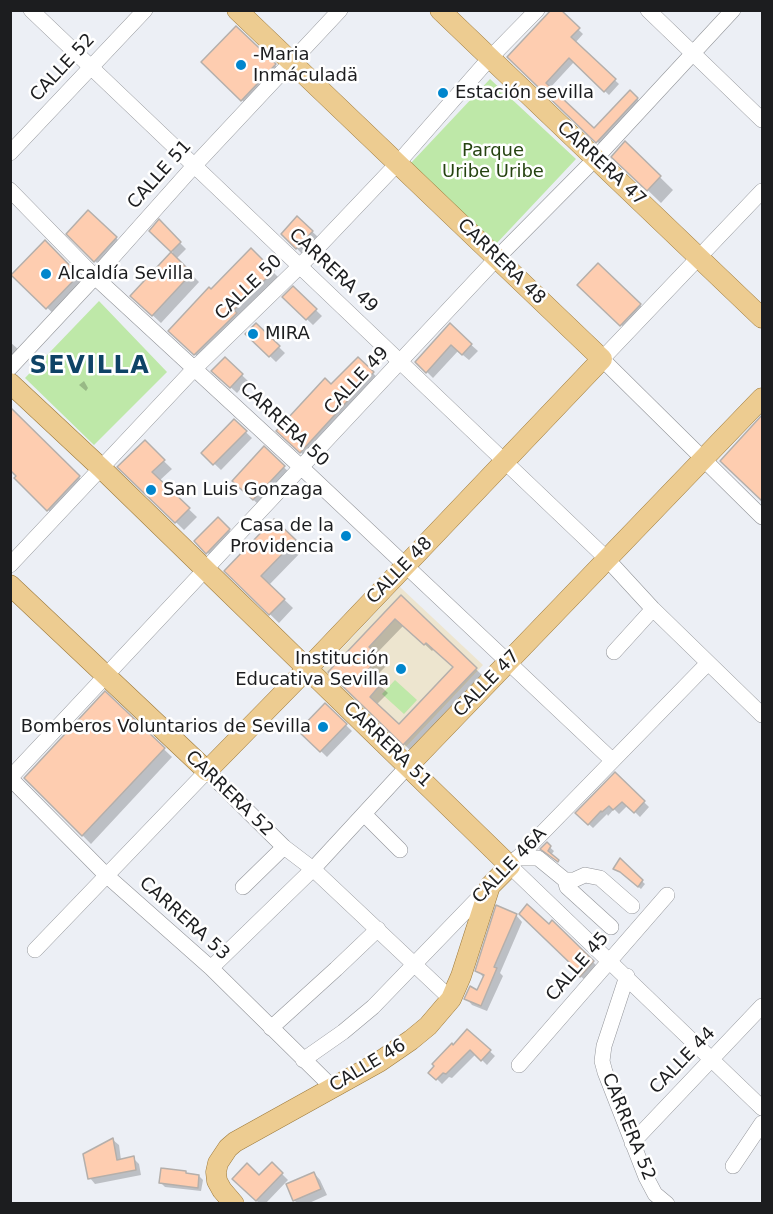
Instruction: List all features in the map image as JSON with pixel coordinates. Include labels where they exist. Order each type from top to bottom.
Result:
[{"type":"main road","name":"CARRERA 48","points":[[237,10],[602,359]]},
{"type":"main road","name":"CARRERA 47","points":[[440,10],[762,318]]},
{"type":"main road","name":"CALLE 48","points":[[207,771],[602,359]]},
{"type":"main road","name":"CARRERA 51","points":[[10,383],[101,468],[408,766],[514,862]]},
{"type":"main road","name":"CALLE 47","points":[[408,766],[762,398]]},
{"type":"main road","name":"CARRERA 52","points":[[10,585],[207,771]]},
{"type":"main road","name":"CALLE 46A","points":[[490,886],[514,862]]},
{"type":"main road","name":"CALLE 46","points":[[234,1203],[222,1190],[216,1173],[218,1163],[228,1148],[379,1062],[428,1026],[451,999],[461,976],[490,886]]},
{"type":"street","name":"CARRERA 49","points":[[31,10],[193,167],[607,559],[653,609],[762,715]]},
{"type":"street","name":"CALLE 52","points":[[10,153],[146,10]]},
{"type":"street","name":"CALLE 51","points":[[10,368],[340,10]]},
{"type":"street","name":"CALLE 50","points":[[10,565],[194,369],[300,266],[397,164],[489,59],[537,10]]},
{"type":"street","points":[[648,10],[762,120]]},
{"type":"street","name":"CALLE 49","points":[[11,778],[496,259],[595,159],[734,10]]},
{"type":"street","name":"CARRERA 50","points":[[10,190],[95,277],[612,760]]},
{"type":"street","name":"CALLE 48","points":[[602,359],[762,190]]},
{"type":"street","name":"CARRERA 48","points":[[602,359],[762,517]]},
{"type":"street","points":[[614,652],[653,609]]},
{"type":"street","name":"CALLE 46A","points":[[514,862],[708,663]]},
{"type":"street","name":"CALLE 47","points":[[211,968],[313,869],[408,766]]},
{"type":"street","name":"CALLE 48","points":[[35,950],[207,771]]},
{"type":"street","name":"CARRERA 52","points":[[207,771],[284,847],[313,869],[451,999]]},
{"type":"street","name":"CARRERA 53","points":[[11,778],[106,875],[211,968],[333,1088]]},
{"type":"street","points":[[364,814],[400,850]]},
{"type":"street","points":[[243,887],[284,847]]},
{"type":"street","points":[[514,862],[538,858],[565,880],[567,887],[611,927]]},
{"type":"street","name":"CARRERA 51","points":[[514,862],[609,959],[762,1108]]},
{"type":"street","points":[[565,880],[574,880],[585,875],[600,878],[632,906]]},
{"type":"street","name":"CALLE 46A","points":[[303,1060],[373,1007],[490,886]]},
{"type":"street","name":"CALLE 45","points":[[519,1065],[667,895]]},
{"type":"street","points":[[271,1028],[378,929]]},
{"type":"street","name":"CARRERA 52","points":[[627,976],[604,1046],[602,1061],[646,1178],[656,1194],[667,1203]]},
{"type":"street","name":"CALLE 44","points":[[632,1143],[762,1006]]},
{"type":"street","points":[[733,1166],[762,1123]]},
{"type":"shaded area","name":"Institución Educativa Sevilla","points":[[400,587],[483,665],[402,751],[319,673]]},
{"type":"green space","name":"Parque Uribe Uribe","points":[[490,79],[576,159],[496,244],[410,164]]},
{"type":"green space","points":[[99,301],[167,372],[94,445],[25,378]]},
{"type":"green space","points":[[395,680],[417,700],[404,714],[382,694]]},
{"type":"building","points":[[551,10],[561,10],[580,28],[571,37],[616,79],[604,92],[569,58],[546,83],[594,128],[630,90],[638,98],[596,143],[507,57]]},
{"type":"building","name":"-Maria Inmáculadä","points":[[236,26],[276,64],[241,101],[201,62]]},
{"type":"building","points":[[625,141],[661,176],[647,191],[611,157]]},
{"type":"building","points":[[88,210],[117,237],[94,262],[66,234]]},
{"type":"building","points":[[297,216],[313,231],[296,249],[281,234]]},
{"type":"building","points":[[159,219],[181,242],[171,252],[149,231]]},
{"type":"building","name":"Alcaldía Sevilla","points":[[45,240],[79,275],[46,309],[11,275]]},
{"type":"building","points":[[251,248],[274,271],[234,310],[237,313],[194,355],[168,331],[209,287],[211,289]]},
{"type":"building","points":[[171,252],[192,273],[152,316],[130,296]]},
{"type":"building","points":[[598,263],[641,304],[620,326],[577,285]]},
{"type":"building","points":[[293,286],[317,309],[306,320],[282,297]]},
{"type":"building","points":[[256,323],[280,346],[269,357],[245,334]]},
{"type":"building","points":[[450,323],[472,344],[462,355],[451,345],[426,373],[415,362]]},
{"type":"building","points":[[225,357],[243,374],[230,388],[211,371]]},
{"type":"building","points":[[358,357],[374,372],[300,453],[276,431],[325,378],[331,384]]},
{"type":"building","points":[[10,407],[80,476],[47,511],[14,478],[16,476],[10,470]]},
{"type":"building","points":[[762,415],[762,501],[720,461]]},
{"type":"building","points":[[234,419],[247,431],[213,465],[201,453]]},
{"type":"building","name":"San Luis Gonzaga","points":[[145,440],[165,460],[152,472],[190,508],[175,523],[117,467]]},
{"type":"building","points":[[264,446],[285,466],[253,500],[232,481]]},
{"type":"building","points":[[218,517],[230,529],[206,554],[194,541]]},
{"type":"building","points":[[274,519],[296,540],[261,576],[285,599],[269,615],[224,571]]},
{"type":"building","points":[[401,595],[477,668],[403,745],[328,672]],"holes":[[[395,619],[424,645],[426,643],[453,667],[399,724],[370,697],[381,684],[367,671],[380,657],[369,647]]]},
{"type":"building","points":[[105,691],[165,748],[82,836],[24,778]]},
{"type":"building","name":"Bomberos Voluntarios de Sevilla","points":[[325,703],[347,724],[320,752],[298,731]]},
{"type":"building","points":[[615,772],[645,801],[634,813],[622,802],[613,810],[609,806],[588,825],[575,813]]},
{"type":"building","points":[[547,842],[551,846],[548,851],[559,860],[558,862],[540,849]]},
{"type":"building","points":[[620,858],[643,880],[638,887],[613,869]]},
{"type":"building","points":[[527,904],[549,924],[552,920],[594,961],[580,977],[570,968],[572,965],[519,914]]},
{"type":"building","points":[[496,905],[517,914],[494,967],[497,968],[481,1006],[464,999],[470,986],[477,990],[484,975],[475,971]]},
{"type":"building","points":[[467,1029],[491,1050],[481,1061],[470,1050],[446,1074],[443,1073],[436,1080],[428,1073],[434,1066],[432,1064]]},
{"type":"building","points":[[113,1138],[117,1160],[134,1156],[136,1170],[88,1179],[83,1154]]},
{"type":"building","points":[[272,1162],[283,1173],[256,1201],[232,1179],[247,1163],[259,1175]]},
{"type":"building","points":[[161,1168],[199,1175],[198,1188],[159,1183]]},
{"type":"building","points":[[314,1172],[321,1189],[293,1201],[286,1184]]},
{"type":"place","name":"-Maria Inmáculadä","points":[[241,65]]},
{"type":"place","name":"Estación sevilla","points":[[443,93]]},
{"type":"place","name":"Alcaldía Sevilla","points":[[46,274]]},
{"type":"place","name":"MIRA","points":[[253,334]]},
{"type":"place","name":"San Luis Gonzaga","points":[[151,490]]},
{"type":"place","name":"Casa de la Providencia","points":[[346,536]]},
{"type":"place","name":"Institución Educativa Sevilla","points":[[401,669]]},
{"type":"place","name":"Bomberos Voluntarios de Sevilla","points":[[323,727]]},
{"type":"district","name":"SEVILLA","points":[[90,367]]}]
